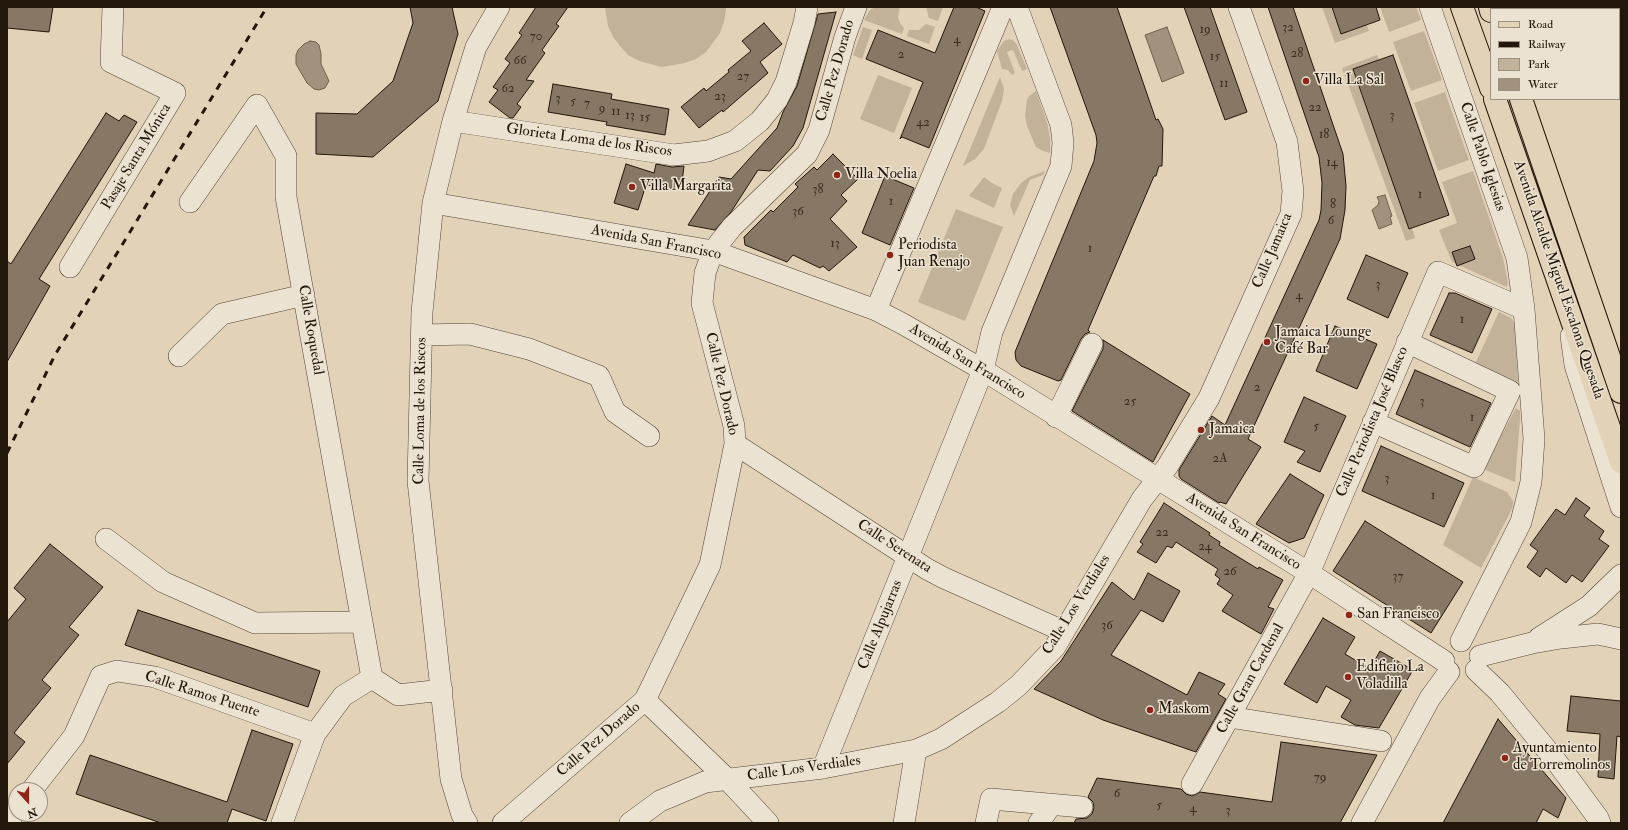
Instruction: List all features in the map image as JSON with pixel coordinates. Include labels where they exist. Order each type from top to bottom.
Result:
[{"type":"main road","points":[[1462,7],[1490,85]]},
{"type":"main road","name":"Avenida Alcalde Miguel Escalona Quesada","points":[[1495,100],[1621,462]]},
{"type":"main road","name":"Avenida Alcalde Miguel Escalona Quesada","points":[[1521,100],[1621,392]]},
{"type":"street","name":"Pasaje Santa Mónica","points":[[70,267],[175,92],[111,62],[113,7]]},
{"type":"street","name":"Calle Loma de los Riscos","points":[[467,823],[462,815],[451,779],[418,480],[422,312],[433,203],[453,121],[476,47],[499,7]]},
{"type":"street","name":"Glorieta Loma de los Riscos","points":[[453,121],[674,155],[708,151],[735,141],[760,121],[777,100],[786,82],[804,23],[807,7]]},
{"type":"street","name":"Calle Pez Dorado","points":[[503,823],[645,700],[710,565],[735,444],[734,426],[702,303],[705,273],[713,251],[732,227],[807,154],[819,130],[845,37],[856,7]]},
{"type":"street","points":[[876,310],[1002,7]]},
{"type":"street","name":"Calle Alpujarras","points":[[823,768],[983,370],[992,332],[1062,166],[1063,143],[1061,125],[1017,7]]},
{"type":"street","name":"Calle Jamaica","points":[[1158,480],[1209,398],[1291,214],[1293,191],[1287,142],[1239,7]]},
{"type":"street","name":"Calle Pablo Iglesias","points":[[1430,7],[1517,258],[1524,309],[1534,439],[1531,482],[1521,522],[1461,641]]},
{"type":"street","name":"Calle Roquedal","points":[[190,202],[257,105],[286,156],[286,197],[372,678]]},
{"type":"street","name":"Avenida San Francisco","points":[[433,203],[713,251],[876,310],[983,370],[1056,417],[1309,573],[1447,666]]},
{"type":"street","name":"Calle Periodista José Blasco","points":[[1309,573],[1438,272],[1524,309]]},
{"type":"street","points":[[179,356],[222,314],[304,294]]},
{"type":"street","points":[[1566,304],[1575,365],[1621,507]]},
{"type":"street","points":[[422,335],[470,334],[528,349],[599,376],[615,412],[649,436]]},
{"type":"street","points":[[1374,422],[1474,466],[1510,391],[1407,342]]},
{"type":"street","points":[[1056,417],[1092,344]]},
{"type":"street","name":"Calle Serenata","points":[[735,444],[908,557],[944,578],[1063,631]]},
{"type":"street","name":"Calle Los Verdiales","points":[[630,823],[660,801],[705,782],[823,768],[916,750],[941,739],[998,702],[1018,685],[1055,647],[1063,631],[1142,499],[1158,480]]},
{"type":"street","points":[[106,539],[163,582],[255,623],[362,622]]},
{"type":"street","name":"Calle Gran Cardenal","points":[[1192,784],[1309,573]]},
{"type":"street","points":[[1532,643],[1589,606],[1621,575]]},
{"type":"street","points":[[1447,666],[1460,677],[1466,676],[1478,663],[1532,643],[1598,634],[1621,639]]},
{"type":"street","points":[[1362,823],[1447,666],[1446,652],[1449,647],[1461,641],[1472,644],[1476,648],[1478,663],[1500,693],[1556,761],[1598,818],[1600,823]]},
{"type":"street","points":[[1532,643],[1559,648],[1604,650],[1621,654]]},
{"type":"street","name":"Calle Ramos Puente","points":[[38,782],[74,736],[101,676],[117,670],[155,677],[315,734]]},
{"type":"street","points":[[282,823],[315,734],[343,696],[372,678],[398,695],[442,690]]},
{"type":"street","points":[[645,700],[727,779],[768,823]]},
{"type":"street","points":[[1229,717],[1381,742]]},
{"type":"street","points":[[904,823],[916,750]]},
{"type":"street","points":[[986,823],[991,799],[1082,807]]},
{"type":"street","points":[[1039,823],[1051,805]]},
{"type":"green space","points":[[605,7],[726,7],[726,10],[720,33],[706,52],[696,59],[685,63],[662,67],[639,61],[628,55],[613,37],[608,26]]},
{"type":"green space","points":[[875,7],[900,7],[898,17],[904,28],[902,34],[864,20],[870,10]]},
{"type":"green space","points":[[926,7],[943,7],[938,21],[929,18]]},
{"type":"green space","points":[[1322,7],[1332,7],[1341,34],[1367,25],[1369,31],[1335,43]]},
{"type":"green space","points":[[1380,7],[1416,7],[1421,20],[1389,32]]},
{"type":"green space","points":[[926,24],[935,27],[929,44],[907,36],[909,30],[919,30]]},
{"type":"green space","points":[[863,27],[872,30],[862,59],[853,55]]},
{"type":"green space","points":[[1424,31],[1442,80],[1411,91],[1393,42]]},
{"type":"green space","points":[[1009,39],[1014,41],[1017,45],[1027,69],[1022,71],[1013,50],[1007,52],[1015,73],[1012,75],[1008,70],[1002,69],[997,51],[1004,41]]},
{"type":"green space","points":[[1377,55],[1379,60],[1353,70],[1409,228],[1412,228],[1415,238],[1406,241],[1342,68]]},
{"type":"green space","points":[[878,75],[912,88],[894,133],[860,119]]},
{"type":"green space","points":[[1000,77],[1004,89],[1002,101],[984,149],[975,159],[963,166]]},
{"type":"green space","points":[[1036,91],[1048,126],[1050,153],[1036,147],[1027,126],[1025,116],[1027,100],[1029,96]]},
{"type":"green space","points":[[1445,92],[1469,160],[1438,171],[1414,103]]},
{"type":"green space","points":[[1503,100],[1507,100],[1621,424],[1621,430]]},
{"type":"green space","points":[[1045,171],[1043,175],[1030,180],[1014,216],[1010,205],[1013,194],[1021,183],[1029,177]]},
{"type":"green space","points":[[1473,171],[1503,258],[1508,283],[1507,287],[1452,262],[1439,230],[1457,223],[1442,182]]},
{"type":"green space","points":[[984,177],[1002,188],[994,208],[969,196]]},
{"type":"green space","points":[[956,209],[1003,227],[965,321],[918,302]]},
{"type":"green space","points":[[1499,312],[1511,318],[1515,323],[1518,382],[1475,364]]},
{"type":"green space","points":[[1516,408],[1520,411],[1520,420],[1515,482],[1483,469]]},
{"type":"green space","points":[[1473,477],[1507,492],[1513,501],[1513,506],[1510,513],[1481,568],[1443,545]]},
{"type":"water","points":[[1167,27],[1184,73],[1162,82],[1145,35]]},
{"type":"water","points":[[310,41],[316,42],[319,45],[321,64],[329,81],[325,88],[319,90],[314,89],[307,83],[296,64],[296,55],[298,50]]},
{"type":"water","points":[[1385,195],[1392,216],[1390,217],[1392,224],[1379,229],[1372,210],[1378,205],[1379,201],[1377,197]]},
{"type":"building","points":[[7,7],[53,7],[49,32],[7,28]]},
{"type":"building","points":[[410,7],[452,7],[458,34],[438,101],[373,157],[316,154],[316,113],[357,114],[393,81],[413,23]]},
{"type":"building","points":[[536,7],[568,7],[556,24],[559,26],[542,50],[545,53],[526,80],[534,81],[517,104],[521,107],[513,118],[510,118],[489,102],[498,90],[493,87],[510,63],[505,59],[522,35],[519,33]]},
{"type":"building","points":[[954,7],[976,7],[985,11],[929,148],[902,137],[900,139],[923,82],[866,59],[878,30],[935,53]]},
{"type":"building","points":[[1050,7],[1117,7],[1156,120],[1158,119],[1163,129],[1162,166],[1159,166],[1156,176],[1154,176],[1088,330],[1090,332],[1085,334],[1081,339],[1061,380],[1058,381],[1021,366],[1016,360],[1015,352],[1094,161],[1097,143],[1096,135]]},
{"type":"building","points":[[1184,7],[1210,7],[1247,112],[1225,120]]},
{"type":"building","points":[[1268,7],[1293,7],[1343,154],[1346,186],[1345,210],[1340,239],[1248,439],[1261,447],[1226,504],[1219,503],[1181,479],[1179,476],[1179,470],[1212,416],[1225,425],[1319,220],[1321,210],[1322,183],[1319,157]]},
{"type":"building","points":[[1332,7],[1376,7],[1380,20],[1341,34]]},
{"type":"building","points":[[836,12],[803,128],[793,146],[770,171],[758,170],[731,212],[715,230],[688,225],[719,177],[731,179],[777,128],[783,112],[797,86],[818,14]]},
{"type":"building","points":[[764,23],[782,44],[760,62],[768,73],[723,112],[722,110],[699,128],[681,107],[704,88],[706,91],[751,51],[742,41]]},
{"type":"building","points":[[1393,55],[1449,215],[1409,229],[1353,69]]},
{"type":"building","points":[[553,84],[612,94],[611,99],[669,109],[665,135],[606,125],[607,122],[548,112]]},
{"type":"building","points":[[106,113],[119,121],[124,115],[137,122],[39,279],[50,286],[7,362],[7,261],[11,264]]},
{"type":"building","points":[[833,154],[858,179],[841,195],[847,201],[830,219],[857,247],[829,271],[823,266],[820,268],[793,255],[787,262],[745,245],[744,237],[771,210],[773,212],[798,187],[795,184],[814,167],[817,170]]},
{"type":"building","points":[[626,164],[654,173],[656,164],[672,167],[684,166],[682,182],[684,183],[683,190],[646,185],[638,210],[614,203]]},
{"type":"building","points":[[885,176],[914,188],[890,245],[862,233]]},
{"type":"building","points":[[1470,246],[1475,259],[1457,266],[1452,252]]},
{"type":"building","points":[[1366,255],[1408,273],[1388,318],[1347,299]]},
{"type":"building","points":[[1449,293],[1455,293],[1492,309],[1472,353],[1430,335]]},
{"type":"building","points":[[1335,326],[1377,344],[1357,389],[1316,371]]},
{"type":"building","points":[[1103,340],[1190,394],[1153,462],[1072,411],[1103,349]]},
{"type":"building","points":[[1415,370],[1491,403],[1470,447],[1396,414]]},
{"type":"building","points":[[1304,397],[1346,416],[1320,472],[1297,462],[1305,451],[1284,442]]},
{"type":"building","points":[[1381,446],[1464,483],[1444,527],[1362,491]]},
{"type":"building","points":[[1290,474],[1324,495],[1304,538],[1289,543],[1256,524]]},
{"type":"building","points":[[1576,498],[1590,508],[1584,516],[1604,531],[1599,539],[1609,546],[1582,582],[1572,575],[1566,583],[1546,568],[1540,577],[1527,567],[1538,551],[1530,545],[1556,509],[1565,515]]},
{"type":"building","points":[[1164,503],[1210,533],[1209,535],[1220,542],[1219,545],[1258,569],[1259,567],[1283,580],[1268,607],[1274,609],[1261,634],[1222,611],[1233,595],[1217,584],[1220,579],[1215,575],[1218,569],[1176,542],[1172,548],[1167,546],[1156,563],[1137,552],[1143,544],[1140,542]]},
{"type":"building","points":[[1365,521],[1463,582],[1431,633],[1333,571]]},
{"type":"building","points":[[50,544],[103,587],[69,627],[79,635],[42,680],[51,688],[14,733],[25,742],[7,764],[7,622],[26,599],[14,588]]},
{"type":"building","name":"Maskom","points":[[1148,573],[1180,591],[1163,622],[1141,610],[1111,655],[1187,695],[1199,672],[1225,684],[1218,694],[1226,699],[1196,752],[1103,720],[1034,689],[1061,661],[1112,582],[1134,600]]},
{"type":"building","points":[[138,610],[320,671],[308,707],[125,645]]},
{"type":"building","name":"Edificio La Voladilla","points":[[1323,618],[1355,637],[1345,654],[1370,669],[1380,651],[1413,670],[1379,728],[1355,725],[1341,717],[1351,700],[1326,686],[1317,703],[1284,684]]},
{"type":"building","points":[[1571,696],[1621,701],[1621,737],[1617,736],[1614,779],[1598,777],[1600,734],[1567,731]]},
{"type":"building","name":"Ayuntamiento de Torremolinos","points":[[1498,719],[1566,798],[1558,818],[1543,809],[1536,823],[1443,823]]},
{"type":"building","points":[[252,730],[293,744],[266,821],[232,809],[227,823],[161,823],[76,794],[90,755],[227,802]]},
{"type":"building","points":[[1281,742],[1377,755],[1340,823],[1074,823],[1076,819],[1087,818],[1092,814],[1094,808],[1093,802],[1088,797],[1097,778],[1181,789],[1186,794],[1192,796],[1200,792],[1272,802]]},
{"type":"railway","points":[[7,453],[55,355],[267,7]]},
{"type":"place","name":"Villa La Sal","points":[[1306,81]]},
{"type":"place","name":"Villa Noelia","points":[[837,175]]},
{"type":"place","name":"Villa Margarita","points":[[632,187]]},
{"type":"place","name":"Periodista Juan Renajo","points":[[890,255]]},
{"type":"place","name":"Jamaica Lounge Café Bar","points":[[1267,342]]},
{"type":"place","name":"Jamaica","points":[[1201,430]]},
{"type":"place","name":"San Francisco","points":[[1349,615]]},
{"type":"place","name":"Edificio La Voladilla","points":[[1348,677]]},
{"type":"place","name":"Maskom","points":[[1150,710]]},
{"type":"place","name":"Ayuntamiento de Torremolinos","points":[[1505,758]]}]
